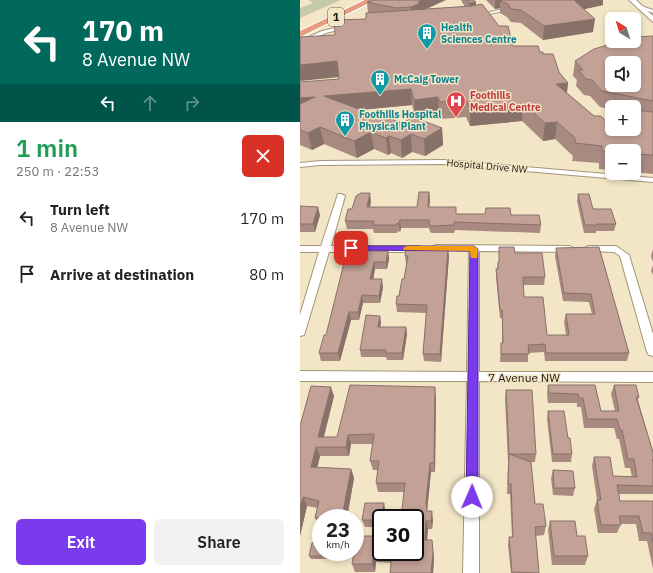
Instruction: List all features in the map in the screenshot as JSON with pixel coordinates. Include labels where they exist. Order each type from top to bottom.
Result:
[{"type":"highway","name":"1","points":[[323,13],[355,0]]},
{"type":"highway","name":"1","points":[[300,36],[369,0]]},
{"type":"street","points":[[632,0],[652,16]]},
{"type":"street","points":[[476,15],[520,7]]},
{"type":"street","points":[[300,36],[352,26]]},
{"type":"street","name":"Hospital Drive NW","points":[[300,160],[320,162],[445,162],[653,180]]},
{"type":"street","name":"Hospital Drive NW","points":[[300,165],[320,162]]},
{"type":"street","points":[[300,332],[342,196]]},
{"type":"street","points":[[300,249],[616,249],[621,251],[624,255],[653,352]]},
{"type":"street","points":[[471,573],[474,249]]},
{"type":"street","name":"7 Avenue NW","points":[[300,376],[653,377]]},
{"type":"green space","points":[[309,0],[341,0],[300,18],[300,8],[313,3]]},
{"type":"building","points":[[373,0],[423,0],[418,2],[421,3],[411,7],[396,8],[367,2]]},
{"type":"building","points":[[467,0],[473,0],[476,2],[469,3]]},
{"type":"building","points":[[574,0],[595,19],[544,26],[521,10],[511,9],[508,4],[500,1]]},
{"type":"building","points":[[482,4],[499,26],[508,26],[513,46],[538,46],[540,52],[543,52],[543,54],[553,54],[559,72],[568,83],[556,84],[594,116],[601,116],[605,120],[605,136],[641,136],[641,111],[653,112],[653,155],[641,154],[641,144],[605,144],[605,151],[602,151],[602,146],[575,143],[575,138],[557,122],[545,123],[523,104],[470,109],[466,100],[440,102],[438,97],[414,100],[411,89],[324,96],[388,120],[391,119],[403,123],[413,117],[442,128],[424,139],[411,134],[401,140],[389,136],[386,138],[371,132],[354,141],[320,127],[308,133],[300,130],[300,104],[315,97],[300,98],[300,82],[339,79],[337,61],[300,65],[300,37],[335,35],[334,21],[366,19],[366,13],[472,6]]},
{"type":"building","points":[[653,36],[653,101],[607,92],[641,92],[641,56],[605,56],[605,92],[602,91],[592,80],[586,79],[578,70],[583,70],[575,61],[594,49],[605,46],[605,48],[641,48],[641,37]]},
{"type":"building","points":[[419,192],[429,192],[428,207],[456,207],[456,214],[485,214],[486,208],[510,208],[511,215],[539,215],[541,225],[454,222],[454,225],[432,226],[429,224],[429,220],[400,220],[399,224],[397,223],[396,225],[373,225],[374,221],[345,221],[348,209],[352,209],[356,196],[361,193],[370,193],[367,207],[417,207]]},
{"type":"building","points":[[578,194],[589,194],[593,209],[611,209],[616,224],[585,225]]},
{"type":"building","points":[[300,206],[318,207],[313,224],[300,224]]},
{"type":"building","points":[[348,247],[365,247],[364,251],[388,251],[386,262],[374,262],[370,279],[382,279],[379,296],[362,295],[358,312],[349,312],[338,353],[319,353],[324,335],[326,335]]},
{"type":"building","points":[[499,247],[514,247],[515,253],[542,253],[545,277],[523,277],[524,297],[543,297],[547,335],[569,335],[566,314],[595,314],[591,294],[564,293],[556,248],[599,247],[629,353],[546,353],[545,344],[528,345],[529,354],[501,354],[501,343],[503,343],[502,310],[500,310],[496,269],[498,269],[499,262]]},
{"type":"building","points":[[406,248],[448,248],[440,354],[423,354],[427,305],[396,304],[402,279],[404,279],[408,256],[405,256]]},
{"type":"building","points":[[366,315],[380,316],[378,327],[406,327],[402,353],[386,353],[386,350],[360,350]]},
{"type":"building","points":[[350,385],[435,387],[434,463],[430,463],[426,502],[427,511],[432,511],[431,521],[426,521],[425,540],[432,540],[433,552],[431,573],[390,573],[391,561],[424,561],[424,509],[402,509],[405,483],[376,483],[379,461],[370,461],[374,434],[348,435],[346,447],[316,447],[311,467],[351,469],[344,509],[317,509],[319,501],[303,497],[300,509],[300,426],[311,386],[331,387],[318,437],[337,437]]},
{"type":"building","points":[[548,385],[595,385],[601,411],[619,411],[614,385],[636,385],[639,397],[636,397],[653,452],[653,486],[617,485],[620,501],[653,501],[653,542],[651,533],[643,533],[639,516],[619,516],[621,525],[601,525],[597,500],[601,500],[594,457],[610,457],[613,476],[637,477],[634,459],[628,459],[622,430],[620,430],[617,419],[587,419],[583,398],[579,398],[578,394],[549,393]]},
{"type":"building","points":[[506,390],[532,390],[536,454],[509,454]]},
{"type":"building","points":[[548,411],[564,411],[572,454],[553,454]]},
{"type":"building","points":[[509,454],[531,462],[535,504],[543,504],[546,526],[535,527],[539,573],[512,572],[509,537],[513,537],[511,484],[508,484]]},
{"type":"building","points":[[553,470],[573,471],[575,488],[554,488]]},
{"type":"building","points":[[365,503],[384,503],[383,509],[372,509],[372,520],[364,520]]},
{"type":"building","points":[[550,521],[575,521],[577,536],[585,536],[588,556],[554,556]]},
{"type":"building","points":[[364,536],[372,536],[372,564],[352,564],[352,561],[364,561]]},
{"type":"building","points":[[312,543],[312,556],[309,556]]},
{"type":"slow traffic","points":[[407,248],[474,249],[474,256]]},
{"type":"place","name":"Health Sciences Centre","points":[[427,50]]},
{"type":"place","name":"McCaig Tower","points":[[380,96]]},
{"type":"place","name":"Foothills Medical Centre","points":[[456,118]]},
{"type":"place","name":"Foothills Hospital Physical Plant","points":[[345,137]]},
{"type":"route","points":[[351,248],[474,249],[472,497]]}]
